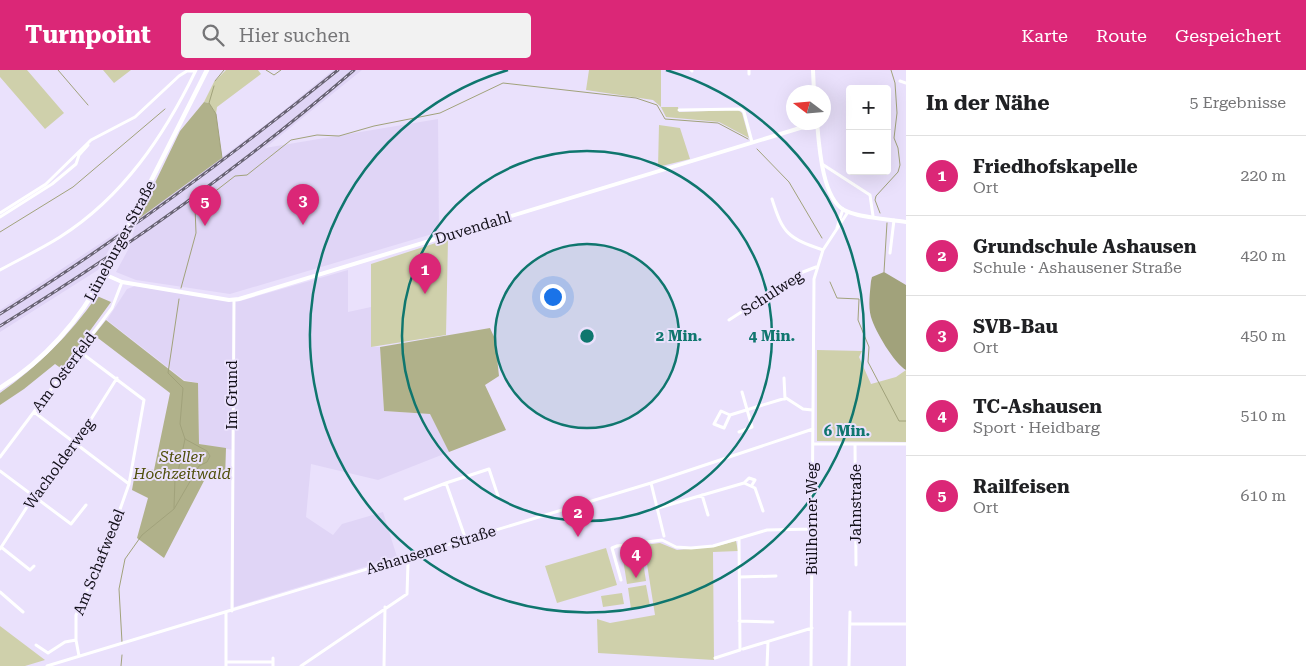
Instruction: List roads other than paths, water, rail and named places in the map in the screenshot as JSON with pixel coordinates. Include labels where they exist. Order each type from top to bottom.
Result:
[{"type":"main road","name":"Lüneburger Straße","points":[[0,388],[30,367],[76,319],[104,274],[207,70]]},
{"type":"street","points":[[813,70],[814,85]]},
{"type":"street","points":[[0,212],[46,184],[91,140],[135,117],[179,76],[186,71],[196,71],[176,110],[137,168],[118,191],[60,237],[0,270]]},
{"type":"street","points":[[900,81],[906,83]]},
{"type":"street","points":[[679,110],[741,109],[744,112],[752,142]]},
{"type":"street","name":"Duvendahl","points":[[104,274],[122,282],[234,300],[793,130]]},
{"type":"street","points":[[818,130],[822,164],[832,196],[845,210],[906,222]]},
{"type":"street","points":[[0,217],[46,189],[76,164],[79,155],[91,140]]},
{"type":"street","points":[[822,164],[870,195],[873,216]]},
{"type":"street","points":[[772,199],[780,225],[793,238],[823,250]]},
{"type":"street","name":"Büllhorner Weg","points":[[812,666],[814,279],[816,267],[823,250],[837,229],[845,210]]},
{"type":"street","points":[[890,253],[894,220]]},
{"type":"street","name":"Schulweg","points":[[729,320],[803,272],[816,267]]},
{"type":"street","name":"Am Osterfeld","points":[[0,457],[112,308],[122,282]]},
{"type":"street","name":"Im Grund","points":[[232,611],[234,300]]},
{"type":"street","name":"Am Schafwedel","points":[[78,656],[76,615],[106,549],[129,484],[144,400],[79,351]]},
{"type":"street","name":"Wacholderweg","points":[[1,548],[34,496],[76,443],[117,378]]},
{"type":"street","points":[[784,378],[784,398]]},
{"type":"street","points":[[739,432],[752,427],[742,392]]},
{"type":"street","points":[[730,415],[724,428],[714,424],[721,412],[730,415],[784,398],[803,409],[812,410]]},
{"type":"street","points":[[34,412],[129,484]]},
{"type":"street","name":"Ashausener Straße","points":[[47,666],[651,483],[812,429]]},
{"type":"street","points":[[813,444],[906,444]]},
{"type":"street","name":"Jahnstraße","points":[[855,444],[856,564]]},
{"type":"street","points":[[405,498],[489,469],[498,496]]},
{"type":"street","points":[[0,471],[71,524],[86,505]]},
{"type":"street","points":[[446,483],[466,540]]},
{"type":"street","points":[[651,483],[664,536]]},
{"type":"street","points":[[658,508],[744,483],[755,488],[763,511]]},
{"type":"street","points":[[702,495],[708,515]]},
{"type":"street","points":[[622,580],[612,548],[662,540],[676,547],[713,546],[767,530],[812,529]]},
{"type":"street","points":[[715,658],[740,650],[739,539]]},
{"type":"street","points":[[1,548],[30,570],[34,566]]},
{"type":"street","points":[[301,666],[385,607],[407,594],[408,563],[406,557]]},
{"type":"street","points":[[740,577],[776,576]]},
{"type":"street","points":[[0,592],[23,612]]},
{"type":"street","points":[[384,666],[385,607]]},
{"type":"street","points":[[849,666],[850,612]]},
{"type":"street","points":[[226,613],[226,664],[273,662]]},
{"type":"street","points":[[739,621],[773,622]]},
{"type":"street","points":[[850,624],[906,624]]},
{"type":"street","points":[[743,649],[812,628]]},
{"type":"street","points":[[36,645],[48,653],[65,642],[76,640]]},
{"type":"street","points":[[767,666],[768,642]]},
{"type":"waterway","points":[[58,70],[88,105]]},
{"type":"waterway","points":[[215,81],[224,70]]},
{"type":"waterway","points":[[266,70],[274,75],[281,70]]},
{"type":"waterway","points":[[880,213],[875,200],[876,196],[898,172],[900,165],[898,148],[894,138],[897,113],[895,83],[891,70]]},
{"type":"waterway","points":[[181,288],[196,233],[195,207],[235,176],[247,175],[291,140],[317,135],[339,136],[374,126],[440,113],[503,83],[636,98],[657,105],[665,119],[718,123],[748,139]]},
{"type":"waterway","points":[[214,86],[209,103],[216,114],[222,158]]},
{"type":"waterway","points":[[0,232],[73,187],[165,109]]},
{"type":"waterway","points":[[757,149],[789,182],[822,238]]},
{"type":"waterway","points":[[884,272],[887,223]]},
{"type":"waterway","points":[[830,282],[837,298],[859,299],[858,320],[869,347],[868,362],[899,421],[906,421]]},
{"type":"waterway","points":[[122,642],[119,589],[125,559],[142,535],[174,509],[199,466],[207,462],[210,456],[207,451],[185,439],[180,424],[183,388],[168,373],[179,299]]},
{"type":"waterway","points":[[178,472],[185,439]]},
{"type":"waterway","points":[[174,508],[175,479]]},
{"type":"waterway","points":[[121,666],[122,655]]},
{"type":"railway","points":[[0,314],[88,257],[173,197],[338,70]]},
{"type":"railway","points":[[0,326],[92,267],[182,205],[270,139],[354,70]]},
{"type":"place","name":"SVB-Bau","points":[[303,225]]},
{"type":"place","name":"Railfeisen","points":[[205,226]]},
{"type":"place","name":"Friedhofskapelle","points":[[425,294]]},
{"type":"place","name":"Grundschule Ashausen","points":[[578,537]]},
{"type":"place","name":"TC-Ashausen","points":[[636,578]]},
{"type":"park label","name":"Steller Hochzeitwald","points":[[182,466]]}]
